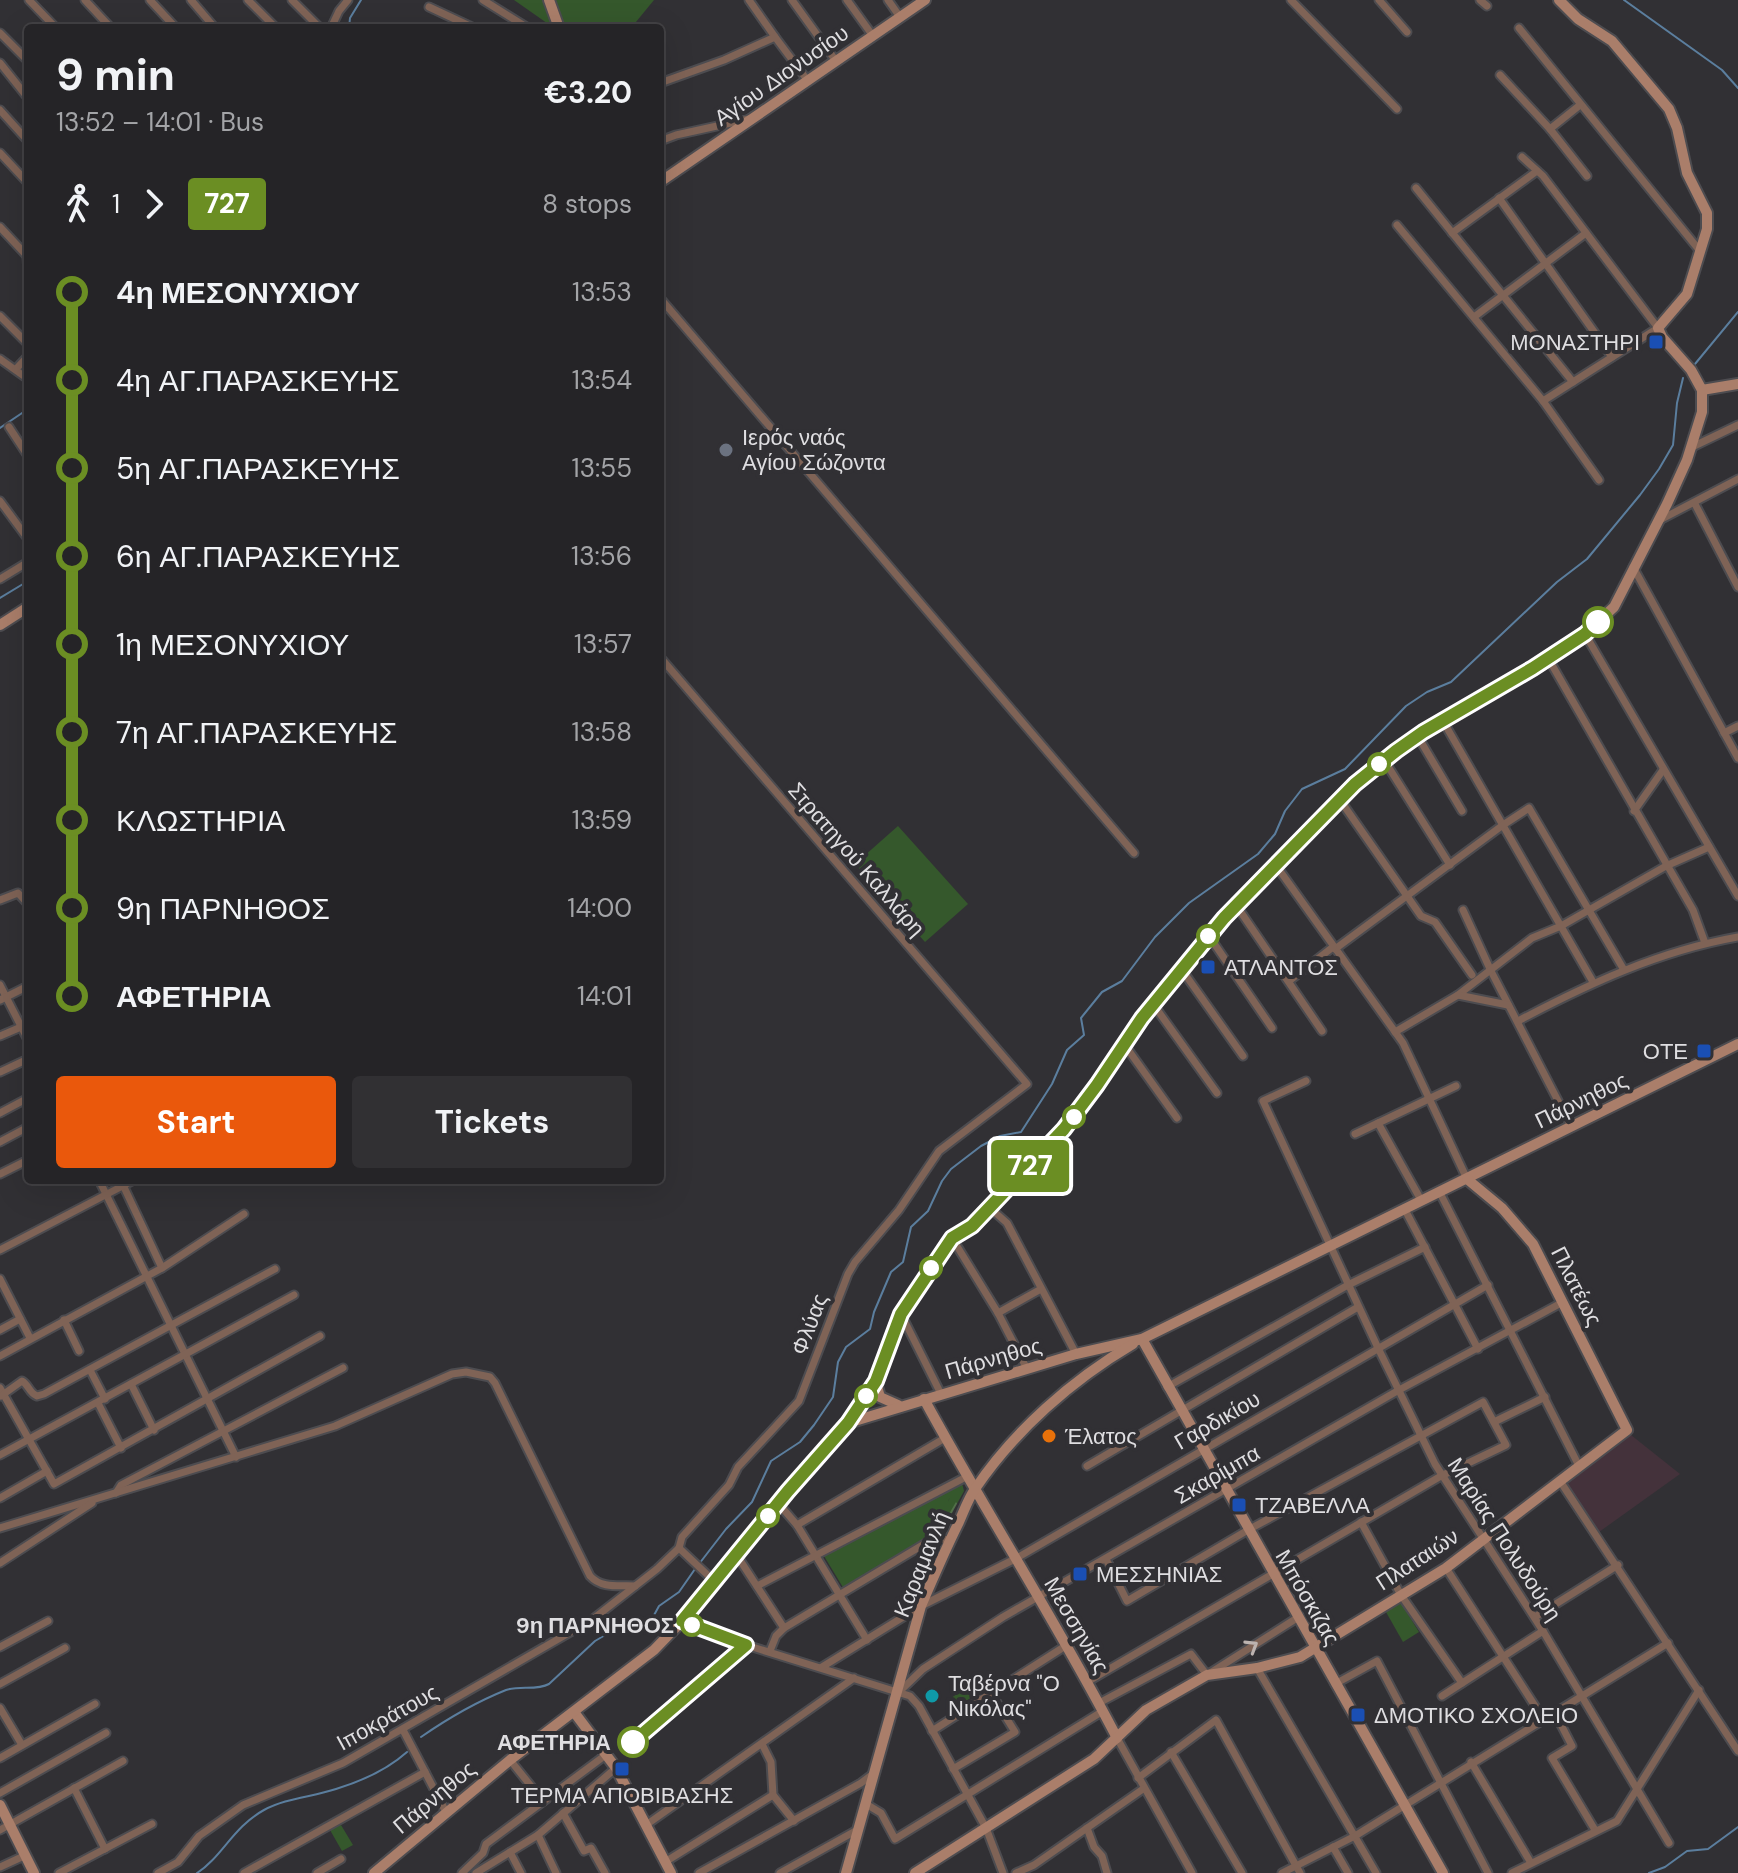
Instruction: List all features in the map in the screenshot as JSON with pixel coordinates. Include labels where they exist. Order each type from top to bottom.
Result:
[{"type":"street","points":[[29,0],[52,24]]},
{"type":"street","points":[[85,0],[107,24]]},
{"type":"street","points":[[150,0],[172,24]]},
{"type":"street","points":[[191,0],[212,24]]},
{"type":"street","points":[[248,0],[272,24]]},
{"type":"street","points":[[292,0],[316,24]]},
{"type":"street","points":[[333,24],[348,0]]},
{"type":"street","points":[[483,0],[522,24]]},
{"type":"street","points":[[549,0],[558,24]]},
{"type":"street","points":[[749,0],[808,81]]},
{"type":"street","points":[[792,0],[836,61]]},
{"type":"street","points":[[847,0],[873,36]]},
{"type":"street","points":[[888,0],[900,17]]},
{"type":"street","name":"Αγίου Διονυσίου","points":[[664,179],[925,0]]},
{"type":"street","points":[[1291,0],[1397,109]]},
{"type":"street","points":[[1379,0],[1407,32]]},
{"type":"street","points":[[1480,0],[1487,6]]},
{"type":"street","points":[[1543,401],[1658,328],[1687,294],[1707,229],[1707,213],[1687,173],[1669,109],[1612,41],[1578,19],[1559,0]]},
{"type":"street","points":[[429,7],[465,24]]},
{"type":"street","points":[[1519,28],[1700,251]]},
{"type":"street","points":[[0,33],[24,57]]},
{"type":"street","points":[[664,82],[775,37]]},
{"type":"street","points":[[0,63],[24,93]]},
{"type":"street","points":[[1500,75],[1550,129],[1587,176]]},
{"type":"street","points":[[1550,129],[1580,105]]},
{"type":"street","points":[[0,110],[24,137]]},
{"type":"street","points":[[664,140],[755,117]]},
{"type":"street","points":[[0,153],[24,179]]},
{"type":"street","points":[[848,1423],[876,1381],[901,1314],[952,1238],[972,1226],[1064,1129],[1153,1004],[1236,905],[1384,760],[1417,735],[1585,634],[1614,607],[1658,521],[1690,448],[1702,412],[1702,390],[1691,370],[1662,337],[1586,233],[1537,171],[1522,157]]},
{"type":"street","points":[[1452,233],[1537,171]]},
{"type":"street","points":[[1416,188],[1573,382]]},
{"type":"street","points":[[1499,198],[1612,357]]},
{"type":"street","points":[[1397,225],[1543,401],[1599,480]]},
{"type":"street","points":[[0,227],[24,252]]},
{"type":"street","points":[[1474,317],[1586,233]]},
{"type":"street","points":[[664,303],[1134,853]]},
{"type":"street","points":[[0,316],[24,340]]},
{"type":"street","points":[[0,359],[24,376]]},
{"type":"street","points":[[16,369],[24,360]]},
{"type":"street","points":[[1702,390],[1738,384]]},
{"type":"street","points":[[1690,448],[1738,425]]},
{"type":"street","points":[[9,427],[24,450]]},
{"type":"street","points":[[1658,521],[1738,479]]},
{"type":"street","points":[[0,501],[24,534]]},
{"type":"street","points":[[1695,504],[1738,587]]},
{"type":"street","points":[[2,574],[24,564]]},
{"type":"street","points":[[1633,567],[1738,758]]},
{"type":"street","points":[[0,625],[24,610]]},
{"type":"street","points":[[1585,634],[1738,896]]},
{"type":"street","points":[[1548,658],[1693,910],[1705,943]]},
{"type":"street","name":"Στρατηγού Καλλάρη","points":[[664,662],[1027,1084]]},
{"type":"street","points":[[1443,721],[1593,982]]},
{"type":"street","points":[[1724,733],[1738,726]]},
{"type":"street","points":[[1417,735],[1462,811]]},
{"type":"street","points":[[1384,760],[1450,865]]},
{"type":"street","points":[[1634,811],[1663,770]]},
{"type":"street","points":[[1340,800],[1421,916],[1435,922],[1472,975]]},
{"type":"street","points":[[1289,981],[1529,808],[1624,970]]},
{"type":"street","points":[[1395,1032],[1458,995],[1532,938],[1561,926],[1666,866],[1709,847]]},
{"type":"street","points":[[1275,864],[1403,1043],[1467,1179]]},
{"type":"street","points":[[0,900],[18,893],[24,900]]},
{"type":"street","points":[[1236,905],[1322,1031]]},
{"type":"street","points":[[1463,910],[1571,1126]]},
{"type":"street","points":[[1209,936],[1272,1028]]},
{"type":"street","points":[[1518,1021],[1593,982],[1624,970],[1705,943],[1738,937]]},
{"type":"street","points":[[1182,970],[1243,1056]]},
{"type":"street","points":[[0,985],[3,999],[24,1033]]},
{"type":"street","points":[[3,999],[24,988]]},
{"type":"street","points":[[1458,995],[1508,1005]]},
{"type":"street","points":[[1153,1004],[1217,1093]]},
{"type":"street","points":[[0,1036],[21,1027]]},
{"type":"street","points":[[1124,1044],[1177,1118]]},
{"type":"street","name":"Πάρνηθος","points":[[374,1873],[510,1760],[654,1650],[682,1621],[712,1579],[848,1423],[1076,1354],[1142,1339],[1738,1044]]},
{"type":"street","points":[[0,1072],[24,1061]]},
{"type":"street","name":"Μαρίας Πολυδούρη","points":[[1306,1081],[1263,1101],[1358,1307],[1441,1476],[1535,1617],[1669,1843]]},
{"type":"street","name":"Φλύας","points":[[635,1586],[679,1548],[682,1537],[729,1485],[738,1467],[799,1401],[855,1262],[899,1210],[939,1151],[1027,1084]]},
{"type":"street","points":[[1355,1134],[1456,1086]]},
{"type":"street","points":[[0,1113],[24,1103]]},
{"type":"street","points":[[1378,1123],[1421,1200]]},
{"type":"street","points":[[0,1142],[24,1129]]},
{"type":"street","points":[[0,1174],[24,1162]]},
{"type":"street","name":"Πλατέως","points":[[1467,1179],[1502,1208],[1533,1244],[1627,1430]]},
{"type":"street","points":[[101,1184],[236,1457]]},
{"type":"street","points":[[0,1250],[120,1184],[162,1268]]},
{"type":"street","points":[[1439,1191],[1579,1466]]},
{"type":"street","points":[[990,1208],[1007,1223],[1076,1354]]},
{"type":"street","points":[[1404,1208],[1478,1349]]},
{"type":"street","points":[[0,1356],[162,1268],[244,1214]]},
{"type":"street","points":[[952,1238],[998,1313],[1027,1369]]},
{"type":"street","points":[[1167,1387],[1348,1285],[1425,1247]]},
{"type":"street","points":[[275,1269],[37,1396],[22,1381],[1,1393],[54,1484],[320,1336]]},
{"type":"street","points":[[1,1285],[30,1338]]},
{"type":"street","name":"Γαρδικίου","points":[[822,1667],[921,1606],[1015,1559],[1488,1285]]},
{"type":"street","points":[[998,1313],[1041,1289]]},
{"type":"street","points":[[0,1455],[294,1295]]},
{"type":"street","name":"Σκαρίμπα","points":[[899,1692],[923,1669],[1003,1617],[1399,1390],[1563,1302]]},
{"type":"street","points":[[1087,1466],[1358,1307]]},
{"type":"street","points":[[901,1314],[941,1394]]},
{"type":"street","points":[[0,1330],[20,1319]]},
{"type":"street","points":[[64,1320],[79,1351]]},
{"type":"street","name":"Μπόσκιζας","points":[[1142,1339],[1443,1873]]},
{"type":"street","name":"Καραμανλή","points":[[846,1873],[921,1606],[973,1491],[1002,1455],[1053,1402],[1108,1359],[1142,1339]]},
{"type":"street","points":[[116,1493],[121,1485],[343,1368]]},
{"type":"street","points":[[90,1370],[121,1448]]},
{"type":"street","points":[[0,1528],[335,1426],[452,1374],[466,1372],[490,1377],[588,1573],[597,1583],[635,1586]]},
{"type":"street","points":[[876,1381],[880,1397],[900,1406]]},
{"type":"street","points":[[131,1384],[154,1430]]},
{"type":"street","points":[[1494,1422],[1545,1397]]},
{"type":"street","name":"Μεσσηνίας","points":[[924,1399],[973,1491],[1067,1645],[1143,1789],[1192,1873]]},
{"type":"street","points":[[1087,1682],[1441,1476],[1506,1445],[1483,1402],[1248,1530],[1127,1601],[1106,1559]]},
{"type":"street","name":"Πλαταιών","points":[[1207,1675],[1257,1668],[1300,1657],[1446,1568],[1627,1430]]},
{"type":"street","points":[[797,1525],[945,1438]]},
{"type":"street","points":[[0,1498],[47,1471]]},
{"type":"street","points":[[757,1586],[966,1477]]},
{"type":"street","points":[[1560,1481],[1738,1751]]},
{"type":"street","points":[[0,1563],[99,1498]]},
{"type":"street","points":[[778,1503],[797,1525],[867,1640]]},
{"type":"street","points":[[1361,1522],[1401,1595],[1462,1683]]},
{"type":"street","points":[[770,1651],[776,1636],[784,1628],[840,1593],[926,1543],[937,1539],[949,1540]]},
{"type":"street","points":[[679,1548],[712,1579]]},
{"type":"street","points":[[736,1554],[784,1628]]},
{"type":"street","points":[[1535,1617],[1618,1565]]},
{"type":"street","points":[[1446,1568],[1544,1720]]},
{"type":"street","name":"Ιποκράτους","points":[[158,1873],[178,1862],[194,1839],[243,1805],[343,1763],[403,1730],[593,1619],[635,1586]]},
{"type":"street","name":"Πλαταιών","points":[[915,1873],[1094,1759],[1146,1710],[1297,1618]]},
{"type":"street","points":[[0,1647],[48,1621]]},
{"type":"street","points":[[682,1621],[746,1645],[910,1696],[986,1828],[1003,1873]]},
{"type":"street","points":[[1442,1696],[1543,1631]]},
{"type":"street","points":[[1282,1873],[1298,1869],[1355,1836],[1668,1643]]},
{"type":"street","points":[[932,1731],[1067,1645]]},
{"type":"street","points":[[0,1684],[65,1648]]},
{"type":"street","points":[[866,1804],[881,1813],[895,1839],[1101,1707],[1191,1654],[1207,1675]]},
{"type":"street","points":[[1335,1684],[1377,1661],[1439,1785],[1488,1873]]},
{"type":"street","points":[[1257,1668],[1376,1873]]},
{"type":"street","points":[[646,1825],[854,1678]]},
{"type":"street","points":[[1512,1873],[1617,1821],[1699,1690]]},
{"type":"street","points":[[953,1769],[1015,1732],[991,1693]]},
{"type":"street","points":[[0,1758],[95,1704]]},
{"type":"street","points":[[0,1708],[22,1745]]},
{"type":"street","points":[[574,1712],[616,1768],[671,1873]]},
{"type":"street","points":[[1555,1713],[1572,1746],[1552,1758],[1595,1830]]},
{"type":"street","points":[[1138,1778],[1216,1720],[1298,1869]]},
{"type":"street","points":[[403,1730],[446,1812]]},
{"type":"street","points":[[0,1793],[106,1733]]},
{"type":"street","points":[[762,1744],[771,1762],[773,1795],[794,1821]]},
{"type":"street","points":[[1171,1752],[1242,1873]]},
{"type":"street","points":[[462,1873],[483,1853],[486,1844],[607,1754]]},
{"type":"street","points":[[510,1760],[543,1801]]},
{"type":"street","points":[[5,1827],[123,1761]]},
{"type":"street","points":[[1471,1762],[1531,1863]]},
{"type":"street","points":[[476,1873],[538,1835],[616,1768]]},
{"type":"street","points":[[245,1873],[425,1772]]},
{"type":"street","points":[[699,1873],[861,1783],[875,1772]]},
{"type":"street","points":[[74,1788],[105,1849]]},
{"type":"street","points":[[1016,1873],[1034,1865],[1143,1789]]},
{"type":"street","points":[[665,1862],[773,1795]]},
{"type":"street","points":[[0,1805],[5,1827],[26,1855],[34,1873]]},
{"type":"street","points":[[563,1813],[584,1851],[591,1848],[605,1873]]},
{"type":"street","points":[[59,1873],[152,1824]]},
{"type":"street","points":[[1087,1828],[1107,1873]]},
{"type":"street","points":[[785,1872],[859,1829]]},
{"type":"street","points":[[538,1835],[556,1873]]},
{"type":"street","points":[[1333,1847],[1348,1873]]},
{"type":"street","points":[[510,1852],[521,1873]]},
{"type":"street","points":[[0,1867],[26,1855]]},
{"type":"street","points":[[317,1873],[341,1859]]},
{"type":"street","points":[[1034,1865],[1038,1873]]},
{"type":"shaded area","points":[[1631,1435],[1680,1474],[1599,1532],[1567,1484]]},
{"type":"green space","points":[[514,0],[654,0],[634,24],[548,24]]},
{"type":"green space","points":[[898,826],[968,904],[925,942],[855,864]]},
{"type":"green space","points":[[962,1483],[964,1491],[949,1499],[947,1522],[943,1528],[844,1589],[824,1556]]},
{"type":"green space","points":[[964,1491],[947,1522],[945,1512],[950,1497]]},
{"type":"green space","points":[[1401,1603],[1419,1632],[1403,1642],[1386,1612]]},
{"type":"green space","points":[[971,1685],[977,1694],[956,1707],[951,1698]]},
{"type":"green space","points":[[341,1825],[353,1845],[342,1851],[330,1830]]},
{"type":"waterway","points":[[349,24],[361,0]]},
{"type":"waterway","points":[[1624,0],[1722,70],[1738,88]]},
{"type":"waterway","points":[[1695,364],[1738,312]]},
{"type":"waterway","points":[[699,1564],[752,1502],[771,1461],[800,1442],[833,1397],[838,1362],[846,1347],[870,1329],[891,1272],[903,1262],[911,1227],[928,1211],[951,1169],[981,1146],[1000,1136],[1021,1132],[1052,1084],[1067,1050],[1084,1035],[1081,1018],[1102,992],[1122,981],[1155,937],[1189,903],[1258,854],[1275,834],[1285,811],[1302,789],[1345,769],[1406,706],[1427,692],[1451,682],[1557,582],[1587,559],[1640,495],[1673,445],[1683,378]]},
{"type":"waterway","points":[[0,428],[24,412]]},
{"type":"waterway","points":[[0,598],[24,583]]},
{"type":"waterway","points":[[421,1737],[462,1711],[506,1690],[549,1684],[595,1641],[607,1634],[637,1628],[653,1617],[659,1606],[679,1592],[695,1569]]},
{"type":"waterway","points":[[197,1873],[244,1825],[264,1810],[355,1782],[383,1770],[407,1752]]},
{"type":"waterway","points":[[1649,1873],[1665,1867],[1687,1851],[1708,1849],[1738,1827]]},
{"type":"bus line","name":"727","points":[[633,1742],[746,1645],[682,1621],[848,1423],[876,1381],[901,1314],[952,1238],[972,1226],[1064,1129],[1142,1018],[1224,918],[1355,784],[1396,751],[1533,668],[1598,622]]},
{"type":"place","name":"ΜΟΝΑΣΤΗΡΙ","points":[[1656,342]]},
{"type":"place","name":"Ιερός ναός Αγίου Σώζοντα","points":[[726,450]]},
{"type":"place","name":"ΑΤΛΑΝΤΟΣ","points":[[1208,967]]},
{"type":"place","name":"ΟΤΕ","points":[[1704,1051]]},
{"type":"place","name":"Έλατος","points":[[1049,1436]]},
{"type":"place","name":"ΤΖΑΒΕΛΛΑ","points":[[1239,1505]]},
{"type":"place","name":"ΜΕΣΣΗΝΙΑΣ","points":[[1080,1574]]},
{"type":"place","name":"9η ΠΑΡΝΗΘΟΣ","points":[[692,1625]]},
{"type":"place","name":"Ταβέρνα \"Ο Νικόλας\"","points":[[932,1696]]},
{"type":"place","name":"ΔΜΟΤΙΚΟ ΣΧΟΛΕΙΟ","points":[[1358,1715]]},
{"type":"place","name":"ΑΦΕΤΗΡΙΑ","points":[[633,1742]]},
{"type":"place","name":"ΤΕΡΜΑ ΑΠΟΒΙΒΑΣΗΣ","points":[[622,1769]]}]
